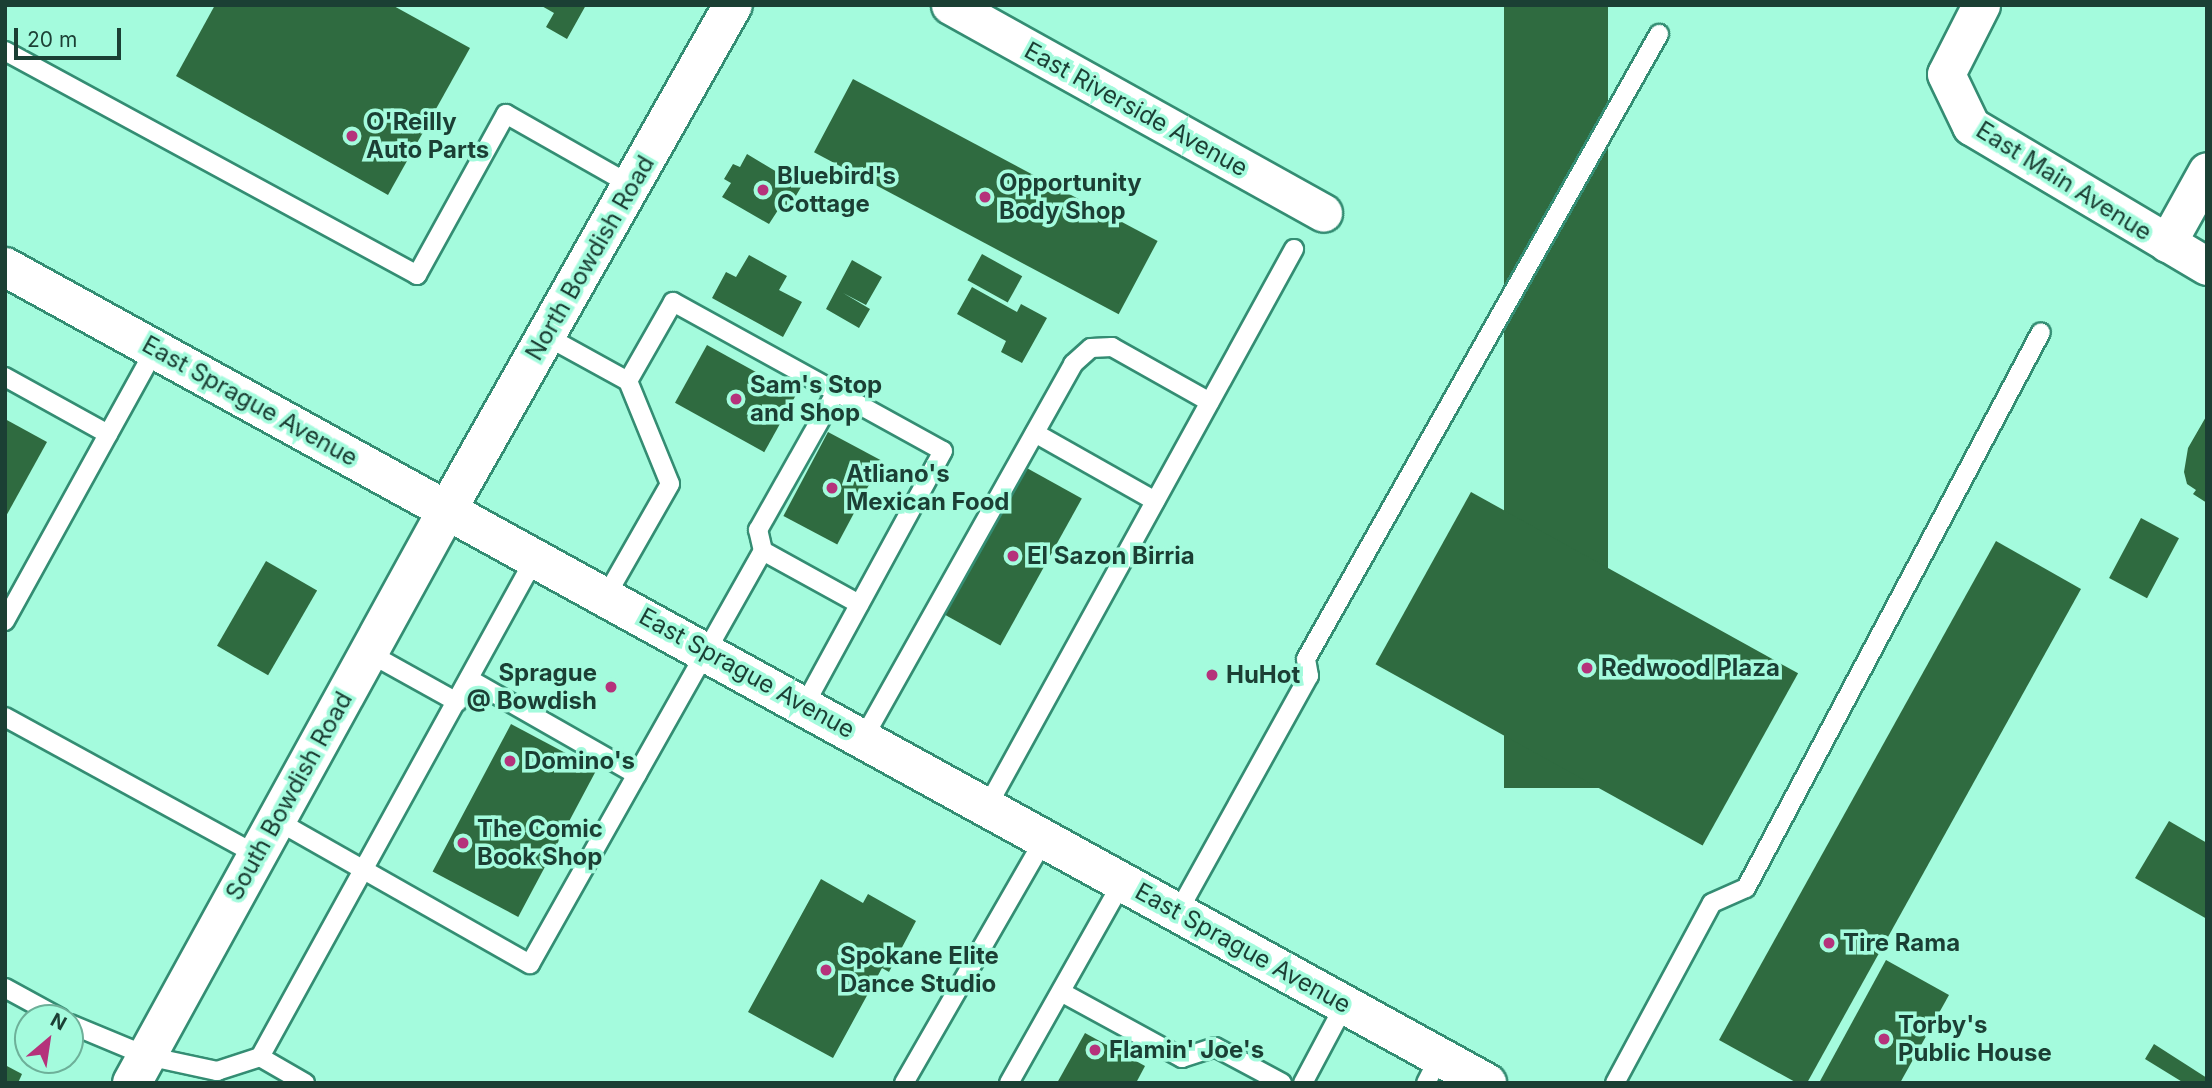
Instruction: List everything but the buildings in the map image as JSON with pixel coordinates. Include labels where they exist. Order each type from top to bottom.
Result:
[{"type":"main road","name":"North Bowdish Road","points":[[447,510],[733,5]]},
{"type":"main road","name":"East Sprague Avenue","points":[[5,267],[805,704],[1345,1004],[1433,1070],[1487,1083]]},
{"type":"main road","name":"South Bowdish Road","points":[[139,1069],[447,510]]},
{"type":"street","name":"East Riverside Avenue","points":[[950,5],[1323,213]]},
{"type":"street","name":"East Main Avenue","points":[[1981,5],[1946,74],[1970,126],[2207,266]]},
{"type":"street","points":[[2167,243],[2207,172]]},
{"type":"lane","points":[[1178,912],[1309,677],[1306,659],[1660,34]]},
{"type":"lane","points":[[5,51],[417,275],[506,114],[631,186]]},
{"type":"lane","points":[[987,807],[1294,249]]},
{"type":"lane","points":[[628,381],[673,302],[943,451],[805,704]]},
{"type":"lane","points":[[1615,1083],[1712,903],[1746,888],[2041,332]]},
{"type":"lane","points":[[546,336],[628,381],[670,484],[606,596]]},
{"type":"lane","points":[[864,737],[1073,364],[1091,348],[1112,347],[1210,402]]},
{"type":"lane","points":[[5,621],[155,349]]},
{"type":"lane","points":[[5,377],[108,434]]},
{"type":"lane","points":[[276,820],[530,964],[763,551],[758,530],[836,392]]},
{"type":"lane","points":[[1035,433],[1155,501]]},
{"type":"lane","points":[[763,551],[859,604]]},
{"type":"lane","points":[[84,1033],[139,1069],[217,1071],[260,1057],[365,872],[535,558]]},
{"type":"lane","points":[[369,653],[457,702]]},
{"type":"lane","points":[[469,679],[637,775]]},
{"type":"lane","points":[[5,717],[257,855]]},
{"type":"lane","points":[[904,1083],[1045,838]]},
{"type":"lane","points":[[1009,1083],[1123,881]]},
{"type":"lane","points":[[5,988],[34,1004]]},
{"type":"lane","points":[[1061,992],[1182,1058],[1215,1047],[1282,1083]]},
{"type":"lane","points":[[1303,1083],[1345,1004]]},
{"type":"lane","points":[[260,1057],[305,1083]]},
{"type":"place","name":"O'Reilly Auto Parts","points":[[352,136]]},
{"type":"place","name":"Bluebird's Cottage","points":[[763,190]]},
{"type":"place","name":"Opportunity Body Shop","points":[[985,197]]},
{"type":"place","name":"Sam's Stop and Shop","points":[[736,399]]},
{"type":"place","name":"Atliano's Mexican Food","points":[[832,488]]},
{"type":"place","name":"El Sazon Birria","points":[[1013,556]]},
{"type":"place","name":"Redwood Plaza","points":[[1587,668]]},
{"type":"place","name":"HuHot","points":[[1212,675]]},
{"type":"place","name":"Sprague @ Bowdish","points":[[611,687]]},
{"type":"place","name":"Domino's","points":[[510,761]]},
{"type":"place","name":"The Comic Book Shop","points":[[463,843]]},
{"type":"place","name":"Tire Rama","points":[[1829,943]]},
{"type":"place","name":"Spokane Elite Dance Studio","points":[[826,970]]},
{"type":"place","name":"Torby's Public House","points":[[1884,1039]]},
{"type":"place","name":"Flamin' Joe's","points":[[1095,1050]]}]
